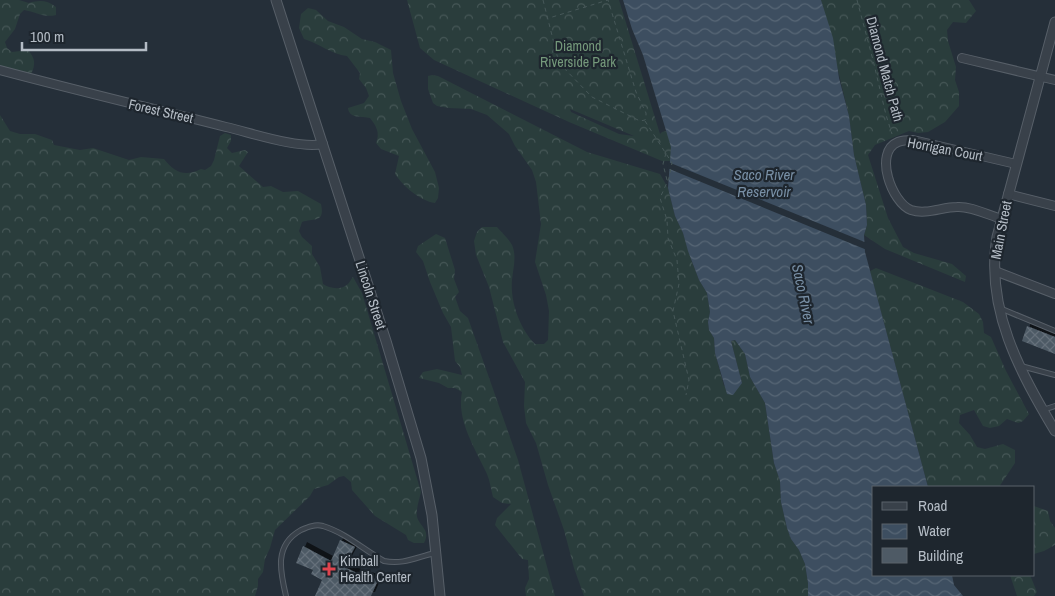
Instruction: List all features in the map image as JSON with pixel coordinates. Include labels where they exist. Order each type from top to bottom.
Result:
[{"type":"street","name":"Lincoln Street","points":[[276,0],[414,431],[429,498],[440,596]]},
{"type":"street","name":"Main Street","points":[[1055,22],[995,249],[995,271],[1000,309],[1011,346],[1018,365],[1055,432]]},
{"type":"street","points":[[962,58],[1055,80]]},
{"type":"street","name":"Forest Street","points":[[0,70],[106,98],[282,140],[312,146],[323,144]]},
{"type":"street","name":"Horrigan Court","points":[[1002,219],[961,207],[920,212],[908,208],[896,195],[886,168],[886,158],[895,143],[904,140],[917,141],[1016,164]]},
{"type":"street","points":[[1008,194],[1055,206]]},
{"type":"street","points":[[995,271],[1055,294]]},
{"type":"lane","points":[[1000,309],[1055,331]]},
{"type":"lane","points":[[1018,365],[1055,375]]},
{"type":"lane","points":[[1043,410],[1055,406]]},
{"type":"lane","points":[[286,596],[281,562],[282,550],[296,533],[310,526],[320,526],[337,532],[384,561],[408,561],[436,552]]},
{"type":"path","points":[[543,0],[559,63],[592,97],[640,121],[644,120]]},
{"type":"path","points":[[549,18],[608,0],[636,92],[646,113],[644,120]]},
{"type":"path","name":"Diamond Match Path","points":[[856,0],[895,143]]},
{"type":"path","points":[[644,120],[672,162],[667,182],[660,198],[667,220],[668,238],[677,260],[679,284],[673,311],[689,380],[686,395]]},
{"type":"path","points":[[666,152],[663,164],[667,182]]},
{"type":"green space","points":[[0,0],[19,0],[29,3],[43,1],[56,7],[56,15],[52,16],[24,10],[20,14],[15,29],[5,42],[7,48],[12,52],[28,50],[34,61],[31,74],[0,66]]},
{"type":"green space","name":"Diamond Riverside Park","points":[[407,0],[619,0],[660,134],[669,130],[674,161],[662,161],[569,122],[434,60],[420,48]],"holes":[[[570,109],[634,136],[619,134],[571,112]]]},
{"type":"green space","points":[[821,0],[969,0],[976,11],[966,23],[953,22],[947,30],[948,41],[956,67],[955,80],[959,92],[959,106],[945,122],[928,132],[918,133],[909,131],[875,145],[868,155],[888,218],[903,247],[914,253],[952,264],[966,276],[965,282],[885,249],[864,235],[867,225],[866,205],[854,155],[849,116]]},
{"type":"green space","points":[[308,8],[316,10],[328,21],[344,27],[362,39],[375,42],[391,50],[393,73],[401,101],[412,129],[435,172],[439,188],[438,198],[435,203],[418,196],[398,179],[395,174],[399,156],[381,149],[376,143],[377,130],[370,118],[356,116],[349,112],[348,108],[364,103],[369,96],[366,88],[359,79],[360,73],[347,56],[304,39],[299,28],[301,14]]},
{"type":"green space","points":[[428,76],[438,76],[587,152],[660,174],[668,188],[675,216],[683,233],[699,280],[707,293],[710,312],[709,330],[714,338],[715,353],[724,386],[742,383],[731,341],[735,340],[745,354],[750,377],[765,403],[774,463],[780,481],[781,502],[791,539],[799,550],[805,564],[808,596],[584,596],[536,443],[526,423],[524,406],[525,382],[503,342],[489,287],[476,255],[474,241],[477,232],[482,227],[497,227],[511,243],[514,258],[512,288],[514,306],[530,338],[535,344],[544,344],[548,340],[549,311],[546,295],[535,262],[541,224],[536,182],[532,170],[509,134],[487,115],[471,109],[449,108],[437,106],[433,103],[428,89]]},
{"type":"green space","points":[[0,115],[10,131],[20,134],[35,134],[52,140],[54,145],[80,150],[93,148],[129,160],[141,157],[164,159],[172,168],[185,173],[201,169],[205,170],[211,166],[220,136],[225,133],[231,135],[231,141],[227,148],[232,153],[245,150],[248,152],[239,166],[263,187],[271,186],[283,192],[298,191],[321,204],[322,214],[320,217],[315,220],[302,222],[299,231],[302,237],[312,246],[312,254],[320,267],[323,284],[332,288],[339,288],[348,284],[353,277],[362,293],[421,492],[417,517],[426,532],[424,543],[414,543],[408,540],[406,535],[375,516],[352,490],[351,482],[344,476],[339,477],[328,485],[314,489],[310,496],[275,530],[265,559],[263,572],[258,579],[255,596],[0,596]]},
{"type":"green space","points":[[436,234],[445,238],[455,270],[454,279],[459,292],[455,297],[460,311],[468,318],[518,460],[555,596],[526,596],[525,588],[529,579],[528,560],[522,559],[495,525],[497,518],[511,504],[502,503],[493,497],[487,474],[464,424],[461,403],[462,392],[455,388],[448,388],[439,383],[419,378],[423,372],[437,369],[462,375],[460,367],[455,361],[451,327],[443,313],[423,261],[416,252],[418,246]]},
{"type":"green space","points":[[876,268],[963,302],[979,314],[983,322],[984,333],[991,337],[1006,371],[1029,414],[1023,421],[1018,423],[1007,419],[999,426],[990,428],[983,426],[974,410],[960,415],[959,423],[970,435],[977,447],[985,449],[1003,444],[1015,450],[1015,463],[1000,486],[928,486],[870,271]]},
{"type":"green space","points":[[1035,506],[1048,511],[1050,521],[1055,528],[1055,545],[1035,554]]},
{"type":"green space","points":[[1010,576],[1030,576],[1037,592],[1034,596],[1017,596]]},
{"type":"water","name":"Saco River Reservoir","points":[[623,0],[821,0],[833,38],[839,78],[849,116],[854,155],[866,205],[865,252],[928,486],[872,486],[872,576],[952,576],[954,585],[963,596],[808,596],[805,564],[799,550],[791,539],[781,502],[780,481],[774,463],[765,403],[750,377],[745,354],[735,340],[731,341],[742,383],[733,395],[727,394],[715,353],[714,338],[709,330],[710,312],[707,293],[699,280],[683,233],[675,216],[668,188],[671,147],[643,55]]},
{"type":"pier","points":[[668,162],[867,243],[867,250],[667,168]]},
{"type":"building","points":[[1027,326],[1055,337],[1055,354],[1022,341]]},
{"type":"building","name":"Kimball Health Center","points":[[340,540],[355,547],[344,567],[368,578],[368,576],[378,580],[371,596],[315,596],[322,580],[311,574],[313,570],[296,563],[303,546],[331,561]]},
{"type":"place","name":"Kimball Health Center","points":[[329,569]]},
{"type":"water label","name":"Saco River","points":[[803,294]]}]
